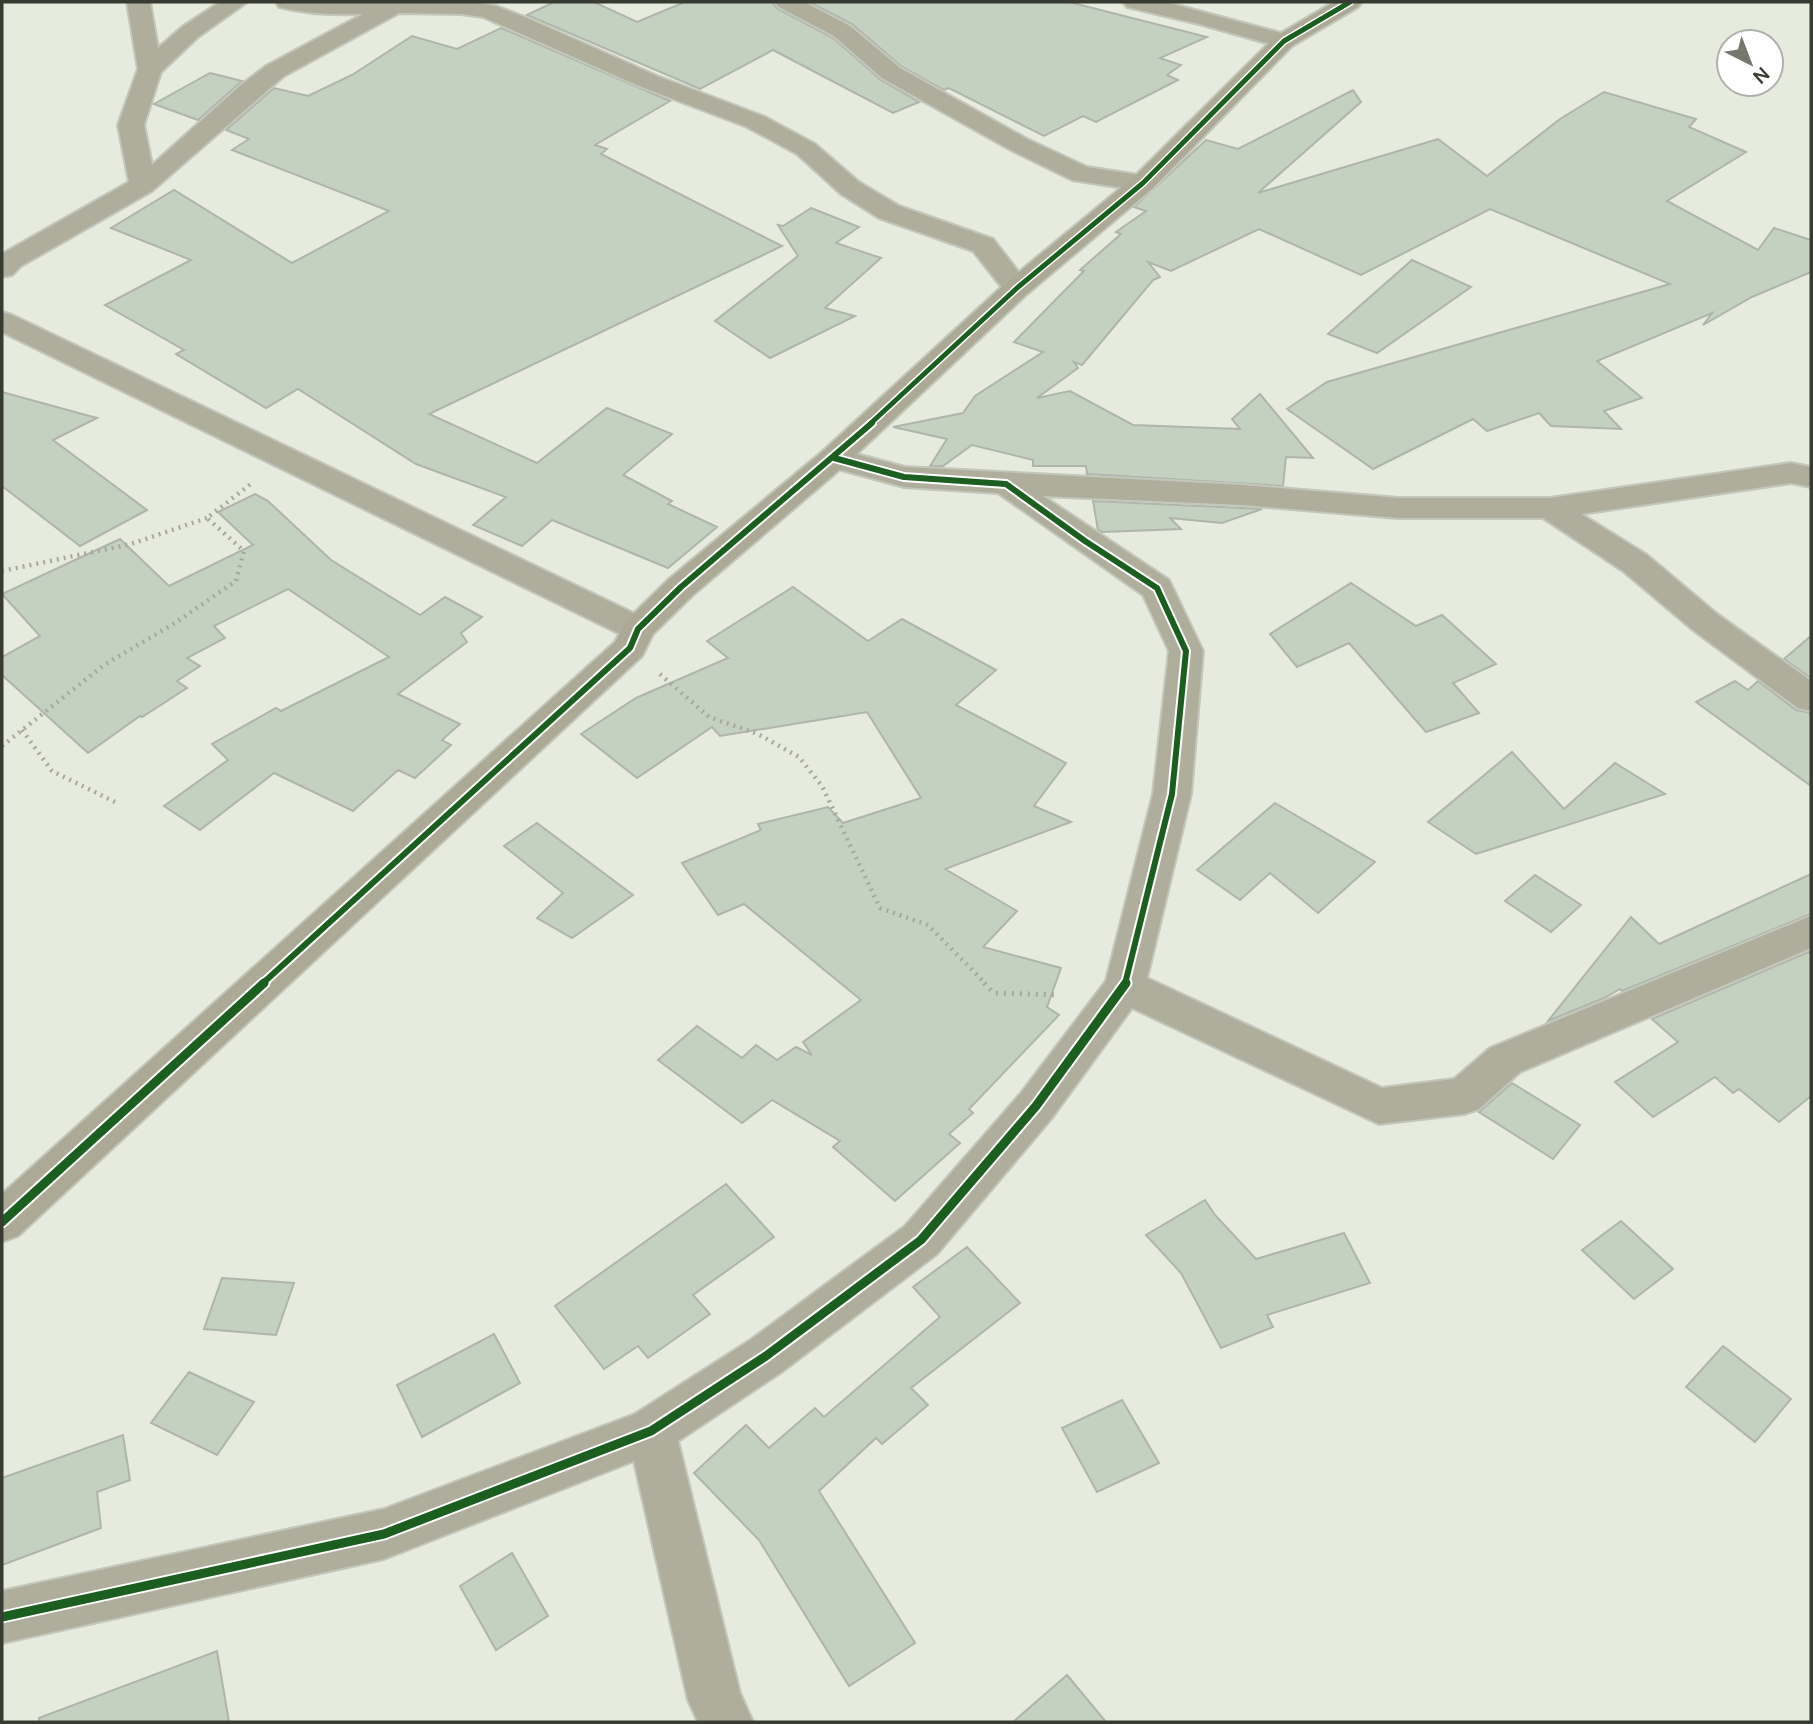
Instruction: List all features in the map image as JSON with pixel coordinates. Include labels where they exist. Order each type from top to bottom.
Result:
[{"type":"street","points":[[138,2],[150,69]]},
{"type":"street","points":[[143,185],[131,125],[150,69],[190,32],[235,2]]},
{"type":"street","points":[[287,2],[337,8],[432,5],[488,11],[648,81],[756,122],[806,149],[850,188],[889,212],[983,245],[1017,288]]},
{"type":"street","points":[[787,2],[842,31],[891,74],[1018,144],[1081,174],[1143,183]]},
{"type":"street","points":[[1135,2],[1205,18],[1284,41]]},
{"type":"street","points":[[2,1223],[634,638],[681,587],[834,458],[1017,288],[1143,183],[1284,41],[1350,2]]},
{"type":"street","points":[[2,269],[22,253],[143,185],[275,71],[396,6]]},
{"type":"street","points":[[2,321],[283,458],[634,638]]},
{"type":"street","points":[[834,458],[904,477],[1242,495],[1398,508],[1550,508],[1791,473],[1811,477]]},
{"type":"street","points":[[2,1617],[384,1534],[651,1432],[766,1356],[921,1240],[1036,1106],[1125,986],[1172,794],[1186,651],[1157,588],[1085,541],[1006,484]]},
{"type":"street","points":[[1550,508],[1635,563],[1705,622],[1811,699]]},
{"type":"street","points":[[1125,986],[1379,1106],[1464,1096],[1505,1060],[1811,931]]},
{"type":"street","points":[[651,1432],[715,1700],[726,1722]]},
{"type":"path","points":[[2,571],[131,544],[207,519],[283,458]]},
{"type":"path","points":[[2,746],[104,665],[175,624],[236,581],[244,551],[207,519]]},
{"type":"path","points":[[634,638],[709,717],[758,734],[799,757],[821,786],[880,908],[928,925],[994,993],[1049,997],[1125,986]]},
{"type":"path","points":[[22,730],[51,771],[115,802]]},
{"type":"building","points":[[554,2],[594,2],[637,22],[685,2],[772,2],[778,9],[833,38],[881,80],[919,102],[893,113],[773,50],[700,89],[527,15]]},
{"type":"building","points":[[809,2],[1069,2],[1207,37],[1160,58],[1181,65],[1167,75],[1178,80],[1096,122],[1083,116],[1044,136],[949,88],[944,90],[901,66],[852,24]]},
{"type":"building","points":[[501,28],[670,101],[595,145],[607,149],[601,154],[782,246],[429,414],[537,463],[607,408],[672,434],[623,475],[672,501],[668,504],[717,527],[668,568],[552,520],[522,546],[473,525],[506,497],[416,464],[298,389],[266,408],[176,354],[184,350],[105,305],[191,260],[111,228],[174,190],[292,263],[389,211],[232,150],[249,139],[226,130],[274,88],[308,96],[352,75],[412,36],[457,49]]},
{"type":"building","points":[[210,73],[242,81],[198,120],[154,104]]},
{"type":"building","points":[[1353,90],[1361,102],[1258,193],[1438,139],[1487,176],[1560,119],[1604,92],[1696,119],[1689,127],[1746,152],[1667,201],[1758,250],[1774,228],[1811,240],[1811,272],[1752,297],[1703,325],[1712,313],[1597,361],[1642,398],[1604,411],[1621,429],[1551,426],[1539,413],[1487,431],[1473,419],[1373,469],[1287,409],[1327,382],[1670,284],[1490,209],[1361,275],[1259,229],[1171,271],[1148,262],[1160,277],[1153,280],[1082,365],[1074,362],[1078,368],[1037,398],[1070,391],[1133,425],[1240,429],[1232,419],[1260,394],[1313,458],[1286,457],[1283,486],[1087,474],[1086,466],[1033,466],[1033,460],[972,445],[943,466],[930,466],[947,439],[893,427],[963,413],[975,396],[1043,352],[1014,342],[1084,271],[1080,270],[1121,234],[1116,232],[1146,211],[1134,207],[1206,140],[1238,149]]},
{"type":"building","points":[[811,208],[859,227],[836,243],[881,258],[825,308],[855,316],[770,358],[715,321],[798,256],[778,225],[783,226]]},
{"type":"building","points":[[1412,260],[1471,287],[1377,353],[1328,334]]},
{"type":"building","points":[[2,392],[97,418],[53,440],[147,510],[80,546],[2,486]]},
{"type":"building","points":[[255,494],[268,501],[331,560],[420,615],[445,597],[482,617],[461,633],[467,642],[398,694],[460,724],[442,740],[451,745],[415,778],[398,770],[353,811],[274,773],[200,830],[164,806],[228,760],[212,744],[276,708],[281,711],[389,657],[288,589],[214,626],[225,638],[187,658],[200,666],[177,681],[187,688],[140,716],[88,753],[2,675],[2,657],[40,636],[2,594],[120,539],[169,586],[253,545],[218,512]]},
{"type":"building","points":[[1093,501],[1262,509],[1222,523],[1170,518],[1181,529],[1102,532],[1098,530]]},
{"type":"building","points":[[1351,583],[1416,626],[1442,615],[1496,664],[1453,683],[1479,713],[1426,732],[1349,643],[1297,667],[1270,634]]},
{"type":"building","points":[[793,587],[868,641],[902,619],[996,670],[956,705],[1066,763],[1034,806],[1071,822],[945,869],[1017,911],[983,947],[1061,968],[1047,1007],[1059,1015],[969,1109],[973,1113],[949,1134],[960,1143],[895,1201],[833,1147],[840,1141],[772,1100],[742,1123],[658,1060],[697,1026],[742,1058],[756,1045],[777,1060],[796,1047],[812,1055],[803,1042],[861,1000],[744,904],[718,915],[682,863],[761,830],[758,824],[828,807],[843,823],[921,798],[867,712],[720,736],[712,727],[637,778],[581,734],[636,698],[728,658],[707,641]]},
{"type":"building","points":[[1811,636],[1811,678],[1784,659]]},
{"type":"building","points":[[1735,681],[1748,690],[1758,681],[1796,710],[1811,713],[1811,786],[1696,702]]},
{"type":"building","points":[[1512,752],[1564,809],[1615,763],[1665,794],[1476,854],[1428,822]]},
{"type":"building","points":[[1275,803],[1375,862],[1318,913],[1270,873],[1240,900],[1197,870]]},
{"type":"building","points":[[537,823],[633,895],[572,938],[537,918],[563,893],[504,846]]},
{"type":"building","points":[[1811,874],[1811,914],[1622,991],[1620,989],[1548,1021],[1631,917],[1659,944]]},
{"type":"building","points":[[1535,875],[1581,905],[1551,932],[1505,901]]},
{"type":"building","points":[[1811,951],[1811,1096],[1779,1122],[1739,1089],[1733,1093],[1715,1077],[1653,1117],[1615,1082],[1678,1042],[1652,1019]]},
{"type":"building","points":[[1512,1083],[1580,1125],[1553,1159],[1479,1112]]},
{"type":"building","points":[[726,1184],[774,1237],[693,1295],[710,1314],[648,1358],[638,1346],[604,1369],[555,1306]]},
{"type":"building","points":[[1205,1200],[1215,1215],[1256,1259],[1344,1233],[1370,1283],[1267,1315],[1273,1327],[1221,1348],[1181,1273],[1146,1235]]},
{"type":"building","points":[[1621,1221],[1673,1269],[1634,1299],[1582,1250]]},
{"type":"building","points":[[967,1247],[1020,1303],[911,1388],[928,1405],[882,1444],[876,1438],[819,1491],[915,1643],[849,1686],[759,1540],[694,1473],[746,1425],[769,1448],[815,1408],[824,1417],[940,1317],[913,1287]]},
{"type":"building","points":[[222,1278],[294,1283],[276,1335],[204,1329]]},
{"type":"building","points":[[494,1334],[520,1383],[422,1437],[397,1385]]},
{"type":"building","points":[[1723,1346],[1791,1399],[1755,1442],[1686,1387]]},
{"type":"building","points":[[189,1372],[254,1402],[217,1455],[151,1423]]},
{"type":"building","points":[[1122,1400],[1159,1463],[1097,1492],[1062,1428]]},
{"type":"building","points":[[123,1435],[130,1480],[97,1492],[101,1528],[2,1565],[2,1478]]},
{"type":"building","points":[[512,1553],[548,1616],[496,1650],[460,1586]]},
{"type":"building","points":[[217,1651],[229,1722],[39,1722],[39,1718]]},
{"type":"building","points":[[1067,1675],[1106,1722],[1013,1722]]},
{"type":"cycle path","points":[[2,1222],[630,648],[638,629],[681,587],[834,458],[1017,288],[1143,183],[1284,41],[1350,2]]},
{"type":"cycle path","points":[[2,1617],[384,1534],[651,1431],[766,1356],[921,1240],[1036,1106],[1125,986],[1172,794],[1186,651],[1157,588],[1085,541],[1006,484],[904,477],[834,458]]}]
